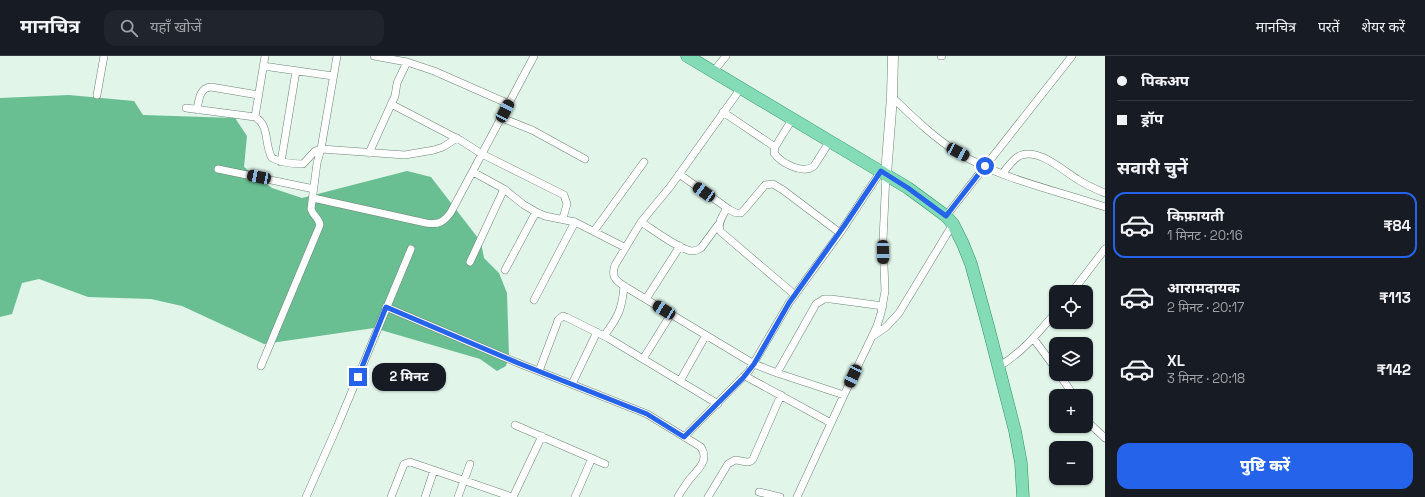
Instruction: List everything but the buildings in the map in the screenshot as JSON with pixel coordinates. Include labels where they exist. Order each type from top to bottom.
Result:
[{"type":"main road","points":[[687,56],[908,188],[950,220],[963,244],[971,264],[1018,446],[1021,464],[1023,497]]},
{"type":"street","points":[[97,95],[104,56]]},
{"type":"street","points":[[255,116],[265,56]]},
{"type":"street","points":[[261,366],[319,229],[319,220],[311,209],[317,163],[321,149],[336,56]]},
{"type":"street","points":[[374,56],[407,62],[460,81],[509,104]]},
{"type":"street","points":[[313,198],[426,223],[438,224],[443,222],[451,212],[473,172],[534,56]]},
{"type":"street","points":[[713,72],[726,56]]},
{"type":"street","points":[[797,497],[877,326],[883,306],[883,173],[892,97],[893,56]]},
{"type":"street","points":[[872,337],[886,327],[899,313],[950,220],[985,166],[1072,56]]},
{"type":"street","points":[[369,153],[391,104],[396,92],[397,83],[407,62]]},
{"type":"street","points":[[263,66],[333,76]]},
{"type":"street","points":[[281,162],[296,71]]},
{"type":"street","points":[[197,110],[199,97],[206,87],[258,96]]},
{"type":"street","points":[[741,88],[679,174],[641,222],[624,247],[612,271],[617,281],[624,286],[754,364],[844,395]]},
{"type":"street","points":[[892,97],[935,136],[958,152],[1002,174],[1104,207],[1105,189]]},
{"type":"street","points":[[391,104],[457,138],[482,154],[564,195],[567,204],[563,218]]},
{"type":"street","points":[[186,108],[255,116],[263,125],[270,155],[272,158],[281,162],[303,164],[315,151],[321,149],[405,155],[424,153],[443,147],[457,138]]},
{"type":"street","points":[[723,112],[775,147]]},
{"type":"street","points":[[502,118],[536,132],[585,159]]},
{"type":"street","points":[[793,118],[775,147],[774,153],[777,158],[793,166],[806,170],[814,166],[830,141]]},
{"type":"street","points":[[1002,174],[1014,160],[1020,156],[1033,154],[1055,164],[1077,180],[1105,193]]},
{"type":"street","points":[[594,231],[644,162]]},
{"type":"street","points":[[218,169],[314,189]]},
{"type":"street","points":[[473,172],[504,190],[536,212],[545,216],[563,218],[575,222],[624,247]]},
{"type":"street","points":[[684,437],[745,376],[754,364],[795,295],[883,173]]},
{"type":"street","points":[[679,174],[736,213],[740,213],[750,204],[762,188],[769,184],[773,184],[840,232]]},
{"type":"street","points":[[470,262],[504,190]]},
{"type":"street","points":[[641,222],[680,246],[693,251],[698,250],[718,225],[727,208]]},
{"type":"street","points":[[505,270],[536,212]]},
{"type":"street","points":[[534,300],[575,222]]},
{"type":"street","points":[[718,225],[721,232],[795,295]]},
{"type":"street","points":[[646,299],[680,246]]},
{"type":"street","points":[[308,497],[410,249]]},
{"type":"street","points":[[1077,285],[1105,249]]},
{"type":"street","points":[[604,336],[613,324],[621,309],[624,286]]},
{"type":"street","points":[[777,373],[816,304],[820,301],[824,299],[831,299],[883,306]]},
{"type":"street","points":[[386,307],[647,414],[701,447],[705,458],[699,470],[689,481],[681,496]]},
{"type":"street","points":[[642,359],[671,314]]},
{"type":"street","points":[[539,371],[558,320],[563,316],[566,316],[604,336],[718,404]]},
{"type":"street","points":[[998,367],[1016,356],[1049,320]]},
{"type":"street","points":[[572,384],[597,332]]},
{"type":"street","points":[[680,381],[706,335]]},
{"type":"street","points":[[1034,338],[1049,359]]},
{"type":"street","points":[[745,376],[831,423]]},
{"type":"street","points":[[708,497],[728,464],[735,460],[748,462],[754,459],[781,395]]},
{"type":"street","points":[[515,425],[605,464]]},
{"type":"street","points":[[1093,427],[1105,438]]},
{"type":"street","points":[[391,497],[404,464],[410,462],[512,497],[542,436]]},
{"type":"street","points":[[575,497],[592,458]]},
{"type":"street","points":[[458,497],[470,464]]},
{"type":"street","points":[[425,497],[434,470]]},
{"type":"street","points":[[759,492],[780,497]]},
{"type":"shaded area","points":[[69,95],[134,101],[143,115],[235,118],[247,136],[244,167],[272,188],[302,198],[407,171],[431,177],[481,242],[484,258],[499,273],[507,293],[509,356],[506,366],[497,371],[480,359],[374,328],[264,344],[182,306],[151,299],[88,297],[39,279],[22,283],[12,314],[0,317],[0,98]]},
{"type":"route","points":[[358,377],[386,307],[518,363],[647,414],[684,437],[749,371],[789,303],[818,264],[881,171],[908,188],[946,216],[985,166]]}]
